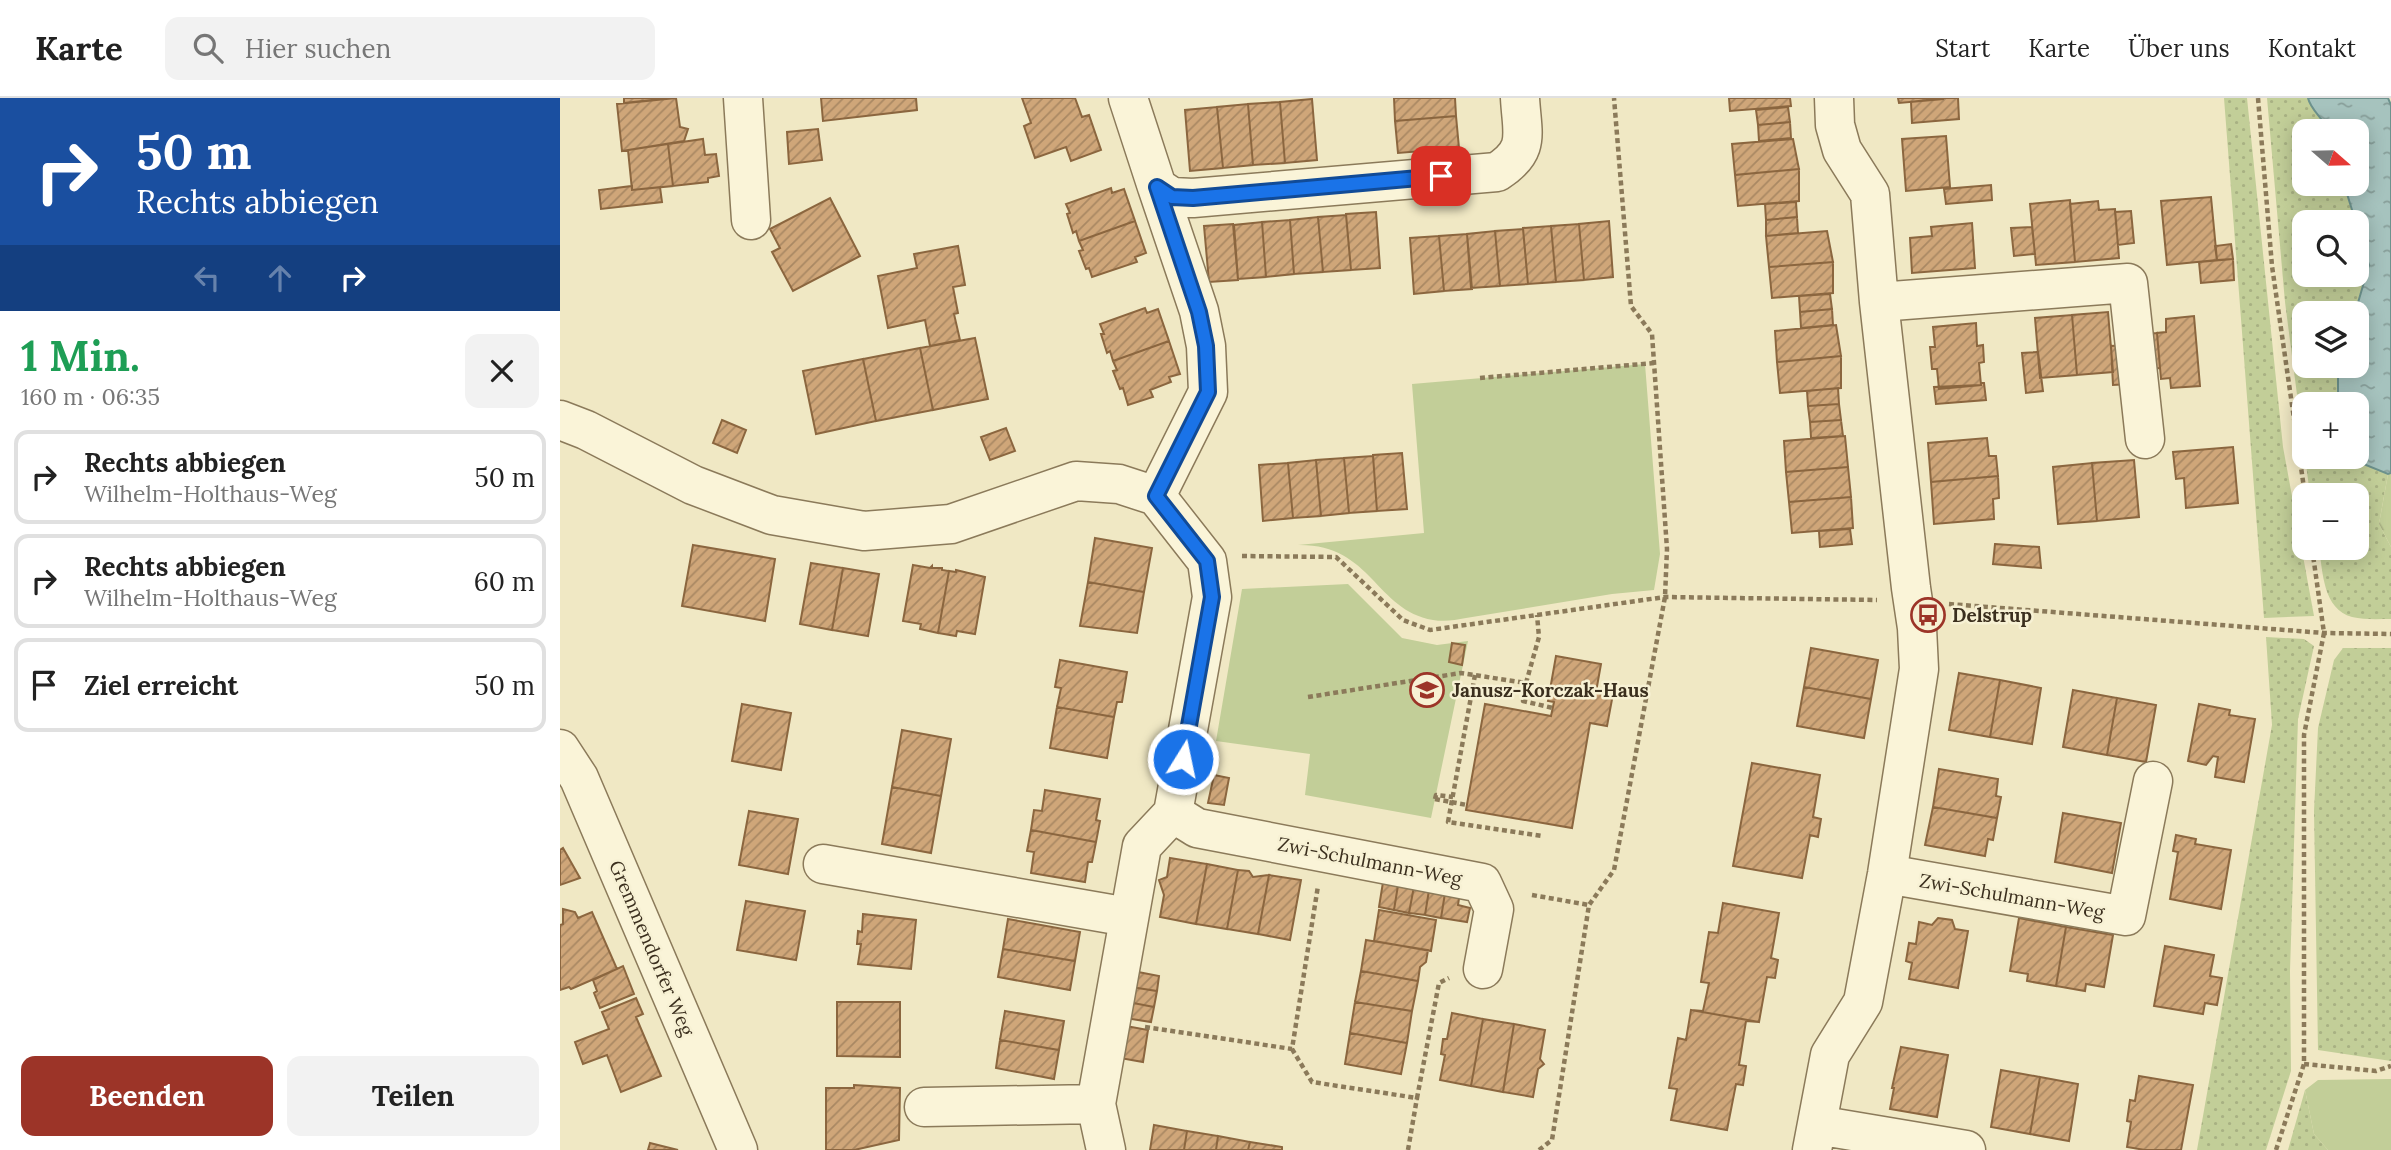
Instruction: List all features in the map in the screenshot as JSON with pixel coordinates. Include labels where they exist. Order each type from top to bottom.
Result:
[{"type":"street","points":[[743,98],[751,220]]},
{"type":"street","points":[[1128,98],[1199,312],[1206,346],[1208,392],[1156,496]]},
{"type":"street","points":[[1157,187],[1172,197],[1193,198],[1497,172],[1514,160],[1523,143],[1520,98]]},
{"type":"street","points":[[1834,98],[1835,125],[1842,150],[1870,194],[1879,302],[1917,628],[1919,669],[1887,874],[1863,1002],[1830,1055],[1815,1138],[1966,1150]]},
{"type":"street","points":[[1879,302],[2128,283],[2145,439]]},
{"type":"street","points":[[560,420],[586,430],[693,485],[772,515],[864,531],[951,524],[1076,481],[1119,484],[1156,496],[1207,561],[1212,597],[1173,813],[1142,846],[1110,1021],[1096,1104],[1106,1150]]},
{"type":"street","name":"Gremmendorfer Weg","points":[[560,749],[579,778],[738,1150]]},
{"type":"street","name":"Zwi-Schulmann-Weg","points":[[1887,874],[2126,916],[2153,781]]},
{"type":"street","name":"Zwi-Schulmann-Weg","points":[[1173,813],[1197,828],[1482,883],[1494,909],[1483,969]]},
{"type":"street","points":[[823,864],[1128,917]]},
{"type":"street","points":[[924,1107],[1096,1104]]},
{"type":"path","points":[[1539,1150],[1552,1140],[1589,905],[1614,870],[1665,597],[1667,549],[1652,334],[1631,306],[1614,98]]},
{"type":"path","points":[[2258,98],[2273,265],[2303,483]]},
{"type":"path","points":[[1480,378],[1654,363]]},
{"type":"path","points":[[1207,561],[1242,556],[1336,557],[1403,620],[1430,630],[1665,597],[1912,595],[2325,633],[2391,634]]},
{"type":"path","points":[[2276,1150],[2304,1064],[2304,735],[2325,633],[2314,560]]},
{"type":"path","points":[[1536,615],[1539,637],[1523,701],[1553,708]]},
{"type":"path","points":[[1308,697],[1461,673],[1527,683]]},
{"type":"path","points":[[1475,675],[1448,822],[1542,836]]},
{"type":"path","points":[[1453,797],[1436,794],[1435,799],[1467,805]]},
{"type":"path","points":[[1323,851],[1292,1049],[1312,1082],[1417,1098]]},
{"type":"path","points":[[1532,895],[1589,905]]},
{"type":"path","points":[[1408,1150],[1439,983],[1467,968],[1483,969]]},
{"type":"path","points":[[1110,1021],[1292,1049]]},
{"type":"path","points":[[2304,1064],[2376,1071],[2391,1066]]},
{"type":"green space","points":[[2224,98],[2247,98],[2283,447],[2292,496],[2292,560],[2304,560],[2314,616],[2264,618]]},
{"type":"green space","points":[[2267,98],[2308,98],[2322,119],[2292,119],[2292,196],[2347,196],[2352,210],[2292,210],[2292,287],[2363,287],[2358,301],[2292,301],[2292,356]]},
{"type":"green space","points":[[1645,364],[1660,554],[1654,590],[1437,621],[1414,614],[1398,604],[1358,566],[1342,555],[1323,548],[1298,545],[1424,533],[1412,384]]},
{"type":"green space","points":[[2295,378],[2338,378],[2338,392],[2297,392]]},
{"type":"green space","points":[[2369,466],[2388,474],[2379,524],[2391,547],[2391,619],[2366,619],[2342,613],[2330,598],[2324,579],[2321,560],[2369,560],[2369,483],[2308,483],[2307,469],[2369,469]]},
{"type":"green space","points":[[2391,473],[2391,547],[2379,524],[2388,474]]},
{"type":"green space","points":[[1348,584],[1402,638],[1437,645],[1468,641],[1431,818],[1305,795],[1310,754],[1216,741],[1242,589]]},
{"type":"green space","points":[[2266,637],[2304,639],[2314,646],[2298,719],[2290,971],[2291,1071],[2266,1150],[2197,1150],[2272,725]]},
{"type":"green space","points":[[2343,648],[2391,648],[2391,1061],[2318,1050],[2314,811],[2318,728],[2334,660]]},
{"type":"green space","points":[[2391,1079],[2391,1150],[2328,1150],[2314,1134],[2305,1090],[2318,1080]]},
{"type":"green space","points":[[2305,1090],[2314,1134],[2328,1150],[2288,1150]]},
{"type":"water","points":[[2308,98],[2388,98],[2391,105],[2391,473],[2388,474],[2369,466],[2369,392],[2338,392],[2338,378],[2369,378],[2369,301],[2358,301],[2363,287],[2369,287],[2369,210],[2352,210],[2348,196],[2370,196],[2370,119],[2322,119]]},
{"type":"building","points":[[624,98],[670,98],[624,103]]},
{"type":"building","points":[[676,98],[680,127],[688,129],[684,141],[622,151],[617,104]]},
{"type":"building","points":[[821,98],[916,98],[917,110],[823,121]]},
{"type":"building","points":[[1022,98],[1075,98],[1082,117],[1089,115],[1101,150],[1071,161],[1066,147],[1035,158],[1024,126],[1031,123]]},
{"type":"building","points":[[1394,98],[1455,98],[1456,116],[1395,121]]},
{"type":"building","points":[[1729,98],[1790,98],[1791,106],[1730,111]]},
{"type":"building","points":[[1898,98],[1943,98],[1943,99],[1899,103]]},
{"type":"building","points":[[1958,98],[1959,119],[1912,123],[1911,102]]},
{"type":"building","points":[[1312,99],[1317,160],[1285,163],[1280,102]]},
{"type":"building","points":[[1280,102],[1285,163],[1253,165],[1248,104]]},
{"type":"building","points":[[1248,104],[1253,165],[1223,168],[1217,107]]},
{"type":"building","points":[[1217,107],[1223,168],[1190,171],[1185,110]]},
{"type":"building","points":[[1788,107],[1790,122],[1758,125],[1756,110]]},
{"type":"building","points":[[1456,116],[1459,148],[1398,153],[1395,121]]},
{"type":"building","points":[[1790,122],[1791,138],[1759,141],[1758,125]]},
{"type":"building","points":[[818,129],[822,160],[789,164],[787,132]]},
{"type":"building","points":[[1946,136],[1950,187],[1906,191],[1902,139]]},
{"type":"building","points":[[703,139],[705,155],[716,154],[719,176],[708,178],[708,182],[673,186],[668,144]]},
{"type":"building","points":[[1793,139],[1799,169],[1735,175],[1732,144]]},
{"type":"building","points":[[668,144],[673,186],[632,190],[628,150]]},
{"type":"building","points":[[1799,169],[1799,201],[1738,206],[1735,175]]},
{"type":"building","points":[[1991,185],[1992,200],[1946,204],[1944,189]]},
{"type":"building","points":[[632,186],[632,190],[660,187],[662,202],[601,209],[599,190]]},
{"type":"building","points":[[1111,188],[1112,193],[1124,189],[1135,221],[1079,241],[1076,231],[1073,233],[1066,204]]},
{"type":"building","points":[[2211,197],[2217,260],[2167,265],[2161,201]]},
{"type":"building","points":[[830,198],[860,256],[793,291],[772,252],[780,248],[770,229]]},
{"type":"building","points":[[2070,200],[2075,262],[2036,265],[2030,204]]},
{"type":"building","points":[[2098,201],[2099,210],[2115,209],[2119,258],[2075,262],[2070,204]]},
{"type":"building","points":[[1796,202],[1797,217],[1766,220],[1765,204]]},
{"type":"building","points":[[2131,211],[2134,243],[2118,245],[2115,212]]},
{"type":"building","points":[[1376,212],[1380,268],[1351,270],[1346,214]]},
{"type":"building","points":[[1346,215],[1351,270],[1323,272],[1318,217]]},
{"type":"building","points":[[1318,217],[1323,272],[1294,274],[1290,220]]},
{"type":"building","points":[[1797,217],[1798,233],[1766,236],[1766,220]]},
{"type":"building","points":[[1290,220],[1294,274],[1266,277],[1262,222]]},
{"type":"building","points":[[1135,221],[1146,253],[1135,257],[1137,262],[1092,277],[1079,251],[1083,250],[1079,241]]},
{"type":"building","points":[[1609,221],[1613,277],[1584,280],[1579,224]]},
{"type":"building","points":[[1262,222],[1266,277],[1238,279],[1234,225]]},
{"type":"building","points":[[1972,223],[1975,268],[1912,273],[1910,238],[1932,236],[1931,227]]},
{"type":"building","points":[[1233,224],[1238,280],[1209,282],[1204,226]]},
{"type":"building","points":[[1579,224],[1584,280],[1556,282],[1551,226]]},
{"type":"building","points":[[1551,226],[1556,282],[1528,284],[1523,228]]},
{"type":"building","points":[[2032,227],[2035,254],[2014,256],[2011,228]]},
{"type":"building","points":[[1523,229],[1528,284],[1500,286],[1495,231]]},
{"type":"building","points":[[1495,231],[1500,286],[1471,288],[1467,234]]},
{"type":"building","points":[[1827,231],[1833,262],[1769,267],[1766,236]]},
{"type":"building","points":[[1467,234],[1472,289],[1444,291],[1439,236]]},
{"type":"building","points":[[1439,236],[1444,291],[1414,294],[1410,238]]},
{"type":"building","points":[[2231,244],[2233,259],[2217,260],[2215,246]]},
{"type":"building","points":[[958,246],[965,285],[953,287],[958,313],[954,314],[960,340],[930,346],[925,320],[888,328],[878,276],[917,268],[914,254]]},
{"type":"building","points":[[2233,259],[2234,280],[2201,283],[2199,262]]},
{"type":"building","points":[[1833,262],[1833,293],[1772,298],[1769,267]]},
{"type":"building","points":[[1830,294],[1832,309],[1800,312],[1799,296]]},
{"type":"building","points":[[1145,308],[1147,313],[1158,309],[1169,341],[1113,361],[1110,351],[1107,353],[1100,324]]},
{"type":"building","points":[[1832,309],[1833,325],[1801,328],[1800,312]]},
{"type":"building","points":[[2108,312],[2113,372],[2077,375],[2072,315]]},
{"type":"building","points":[[2072,315],[2077,375],[2040,378],[2035,318]]},
{"type":"building","points":[[2194,316],[2200,386],[2171,388],[2170,378],[2161,379],[2157,333],[2166,332],[2166,319]]},
{"type":"building","points":[[1976,323],[1977,346],[1983,345],[1984,362],[1979,363],[1981,385],[1939,389],[1937,369],[1932,369],[1930,347],[1935,347],[1933,327]]},
{"type":"building","points":[[1836,325],[1841,356],[1777,362],[1775,331]]},
{"type":"building","points":[[2157,333],[2160,368],[2145,369],[2142,335]]},
{"type":"building","points":[[975,338],[988,399],[933,410],[920,348]]},
{"type":"building","points":[[1169,341],[1180,374],[1169,377],[1171,382],[1150,390],[1153,397],[1128,405],[1123,388],[1120,389],[1113,371],[1117,370],[1113,361]]},
{"type":"building","points":[[2127,345],[2130,384],[2113,385],[2111,346]]},
{"type":"building","points":[[920,348],[933,410],[876,421],[863,359]]},
{"type":"building","points":[[2038,352],[2043,391],[2026,393],[2022,353]]},
{"type":"building","points":[[1841,356],[1841,388],[1780,393],[1777,362]]},
{"type":"building","points":[[863,359],[876,421],[816,434],[803,371]]},
{"type":"building","points":[[1984,383],[1986,400],[1936,404],[1934,387]]},
{"type":"building","points":[[1838,388],[1839,404],[1808,406],[1807,391]]},
{"type":"building","points":[[1839,404],[1841,420],[1810,422],[1808,406]]},
{"type":"building","points":[[722,420],[746,430],[737,453],[713,443]]},
{"type":"building","points":[[1841,420],[1843,436],[1811,438],[1810,422]]},
{"type":"building","points":[[1006,428],[1015,451],[990,460],[981,437]]},
{"type":"building","points":[[1845,436],[1848,467],[1786,472],[1784,441]]},
{"type":"building","points":[[1987,438],[1989,456],[1996,456],[1998,476],[1931,482],[1928,443]]},
{"type":"building","points":[[2233,447],[2238,503],[2186,508],[2184,478],[2176,479],[2173,452]]},
{"type":"building","points":[[1402,453],[1407,509],[1377,511],[1373,455]]},
{"type":"building","points":[[1373,456],[1377,511],[1349,513],[1344,458]]},
{"type":"building","points":[[1344,458],[1349,513],[1321,516],[1316,460]]},
{"type":"building","points":[[1316,460],[1321,516],[1293,518],[1288,463]]},
{"type":"building","points":[[2134,460],[2139,517],[2097,521],[2092,463]]},
{"type":"building","points":[[1288,463],[1293,518],[1263,521],[1259,465]]},
{"type":"building","points":[[2092,463],[2097,521],[2058,524],[2053,467]]},
{"type":"building","points":[[1848,467],[1851,497],[1789,502],[1786,472]]},
{"type":"building","points":[[1998,476],[1999,498],[1993,499],[1994,519],[1934,524],[1931,482]]},
{"type":"building","points":[[1851,497],[1853,528],[1792,533],[1789,502]]},
{"type":"building","points":[[1850,529],[1852,544],[1820,547],[1819,531]]},
{"type":"building","points":[[1095,538],[1152,548],[1144,592],[1088,582]]},
{"type":"building","points":[[1995,544],[2039,547],[2041,568],[1993,564]]},
{"type":"building","points":[[693,545],[775,559],[765,621],[682,606]]},
{"type":"building","points":[[811,563],[843,568],[832,630],[800,624]]},
{"type":"building","points":[[913,565],[930,568],[932,566],[949,571],[938,633],[920,629],[921,624],[903,621]]},
{"type":"building","points":[[843,568],[879,574],[868,636],[832,630]]},
{"type":"building","points":[[956,570],[985,577],[975,634],[957,631],[956,636],[938,633],[949,571]]},
{"type":"building","points":[[1088,582],[1144,592],[1137,633],[1080,626]]},
{"type":"building","points":[[1452,643],[1465,645],[1462,665],[1449,662]]},
{"type":"building","points":[[1811,648],[1878,660],[1871,699],[1804,687]]},
{"type":"building","points":[[1556,656],[1601,664],[1596,692],[1613,694],[1607,726],[1590,723],[1572,828],[1466,810],[1485,704],[1551,716],[1554,702],[1548,701]]},
{"type":"building","points":[[1060,660],[1127,672],[1122,702],[1117,702],[1114,717],[1057,707],[1061,688],[1055,687]]},
{"type":"building","points":[[1959,673],[2000,680],[1990,737],[1949,730]]},
{"type":"building","points":[[2000,680],[2041,688],[2032,744],[1990,737]]},
{"type":"building","points":[[1804,687],[1871,699],[1864,738],[1797,726]]},
{"type":"building","points":[[2073,690],[2117,698],[2107,755],[2063,747]]},
{"type":"building","points":[[2117,698],[2156,705],[2146,762],[2107,755]]},
{"type":"building","points":[[742,704],[791,713],[781,770],[732,761]]},
{"type":"building","points":[[2199,704],[2230,710],[2229,715],[2255,719],[2244,782],[2215,777],[2218,757],[2213,756],[2206,765],[2188,761]]},
{"type":"building","points":[[1057,707],[1114,717],[1107,758],[1050,748]]},
{"type":"building","points":[[902,730],[951,739],[941,796],[892,787]]},
{"type":"building","points":[[1752,763],[1820,775],[1813,817],[1821,819],[1818,837],[1810,835],[1802,878],[1733,866]]},
{"type":"building","points":[[1939,769],[1998,779],[1996,796],[2001,797],[1997,818],[1933,807]]},
{"type":"building","points":[[1214,775],[1229,778],[1224,805],[1208,803]]},
{"type":"building","points":[[892,787],[941,796],[931,853],[882,844]]},
{"type":"building","points":[[1045,790],[1100,799],[1096,842],[1031,830],[1034,810],[1042,811]]},
{"type":"building","points":[[1933,807],[1997,818],[1993,840],[1988,839],[1985,856],[1925,845]]},
{"type":"building","points":[[749,811],[798,819],[788,874],[739,865]]},
{"type":"building","points":[[2063,813],[2121,823],[2112,873],[2055,862]]},
{"type":"building","points":[[1031,830],[1096,842],[1092,862],[1088,862],[1085,882],[1031,873],[1034,852],[1027,851]]},
{"type":"building","points":[[2176,835],[2196,839],[2195,844],[2231,850],[2221,909],[2170,899],[2178,852],[2173,851]]},
{"type":"building","points":[[563,848],[580,878],[560,885],[560,850]]},
{"type":"building","points":[[1170,858],[1207,864],[1196,924],[1160,917],[1164,895],[1159,880],[1167,877]]},
{"type":"building","points":[[1207,864],[1238,870],[1227,929],[1196,924]]},
{"type":"building","points":[[1238,870],[1249,871],[1253,877],[1269,875],[1258,934],[1227,929]]},
{"type":"building","points":[[1269,875],[1301,880],[1290,940],[1258,934]]},
{"type":"building","points":[[1384,876],[1399,879],[1394,910],[1379,907]]},
{"type":"building","points":[[1399,879],[1415,881],[1409,913],[1394,910]]},
{"type":"building","points":[[1415,881],[1430,884],[1425,915],[1409,913]]},
{"type":"building","points":[[1430,884],[1446,887],[1441,918],[1425,915]]},
{"type":"building","points":[[1446,887],[1460,892],[1458,905],[1470,908],[1467,922],[1441,918]]},
{"type":"building","points":[[746,901],[805,911],[796,960],[737,950]]},
{"type":"building","points":[[1723,903],[1779,913],[1771,958],[1778,960],[1775,978],[1767,977],[1759,1022],[1691,1010],[1703,1011],[1709,983],[1701,982],[1709,932],[1718,933]]},
{"type":"building","points":[[563,909],[575,912],[578,918],[592,912],[617,969],[571,989],[569,987],[560,990],[560,925],[563,924]]},
{"type":"building","points":[[1379,910],[1436,920],[1431,951],[1374,941]]},
{"type":"building","points":[[863,914],[916,920],[911,969],[858,964],[861,944],[857,944],[858,931],[862,932]]},
{"type":"building","points":[[1938,918],[1952,920],[1955,929],[1968,931],[1958,988],[1909,979],[1912,963],[1906,961],[1909,943],[1916,944],[1919,922],[1932,925]]},
{"type":"building","points":[[2019,918],[2066,927],[2056,986],[2027,981],[2028,974],[2010,971]]},
{"type":"building","points":[[1008,919],[1080,932],[1075,961],[1003,949]]},
{"type":"building","points":[[2066,927],[2113,935],[2104,987],[2086,984],[2085,991],[2056,986]]},
{"type":"building","points":[[1366,940],[1428,950],[1426,962],[1420,967],[1418,981],[1361,971]]},
{"type":"building","points":[[2165,946],[2214,955],[2210,976],[2222,978],[2217,1005],[2205,1003],[2203,1014],[2154,1006]]},
{"type":"building","points":[[1003,949],[1075,961],[1070,990],[998,977]]},
{"type":"building","points":[[623,966],[634,994],[600,1008],[594,993],[597,991],[593,980]]},
{"type":"building","points":[[1133,971],[1159,976],[1157,991],[1131,987]]},
{"type":"building","points":[[1361,971],[1418,981],[1412,1011],[1355,1002]]},
{"type":"building","points":[[1131,987],[1157,991],[1154,1007],[1128,1002]]},
{"type":"building","points":[[636,998],[643,1014],[636,1017],[661,1076],[621,1092],[607,1055],[583,1064],[575,1042],[609,1029],[602,1012]]},
{"type":"building","points":[[837,1002],[900,1002],[900,1057],[837,1056]]},
{"type":"building","points":[[1128,1002],[1154,1007],[1151,1022],[1125,1018]]},
{"type":"building","points":[[1355,1002],[1412,1011],[1407,1043],[1350,1033]]},
{"type":"building","points":[[1691,1010],[1759,1022],[1746,1021],[1739,1065],[1746,1066],[1743,1085],[1736,1084],[1727,1130],[1671,1120],[1677,1089],[1669,1088],[1678,1038],[1686,1040]]},
{"type":"building","points":[[1005,1011],[1064,1021],[1059,1050],[1000,1040]]},
{"type":"building","points":[[1452,1013],[1483,1019],[1471,1086],[1440,1080],[1445,1055],[1441,1054],[1443,1039],[1447,1039]]},
{"type":"building","points":[[1483,1019],[1514,1024],[1503,1092],[1471,1086]]},
{"type":"building","points":[[1514,1024],[1545,1030],[1540,1059],[1544,1064],[1538,1069],[1533,1097],[1503,1092]]},
{"type":"building","points":[[1126,1026],[1148,1030],[1143,1062],[1120,1058]]},
{"type":"building","points":[[1350,1033],[1407,1043],[1401,1074],[1345,1064]]},
{"type":"building","points":[[1000,1040],[1059,1050],[1054,1079],[996,1068]]},
{"type":"building","points":[[1901,1047],[1948,1055],[1937,1117],[1890,1109]]},
{"type":"building","points":[[2001,1070],[2040,1077],[2030,1134],[1991,1127]]},
{"type":"building","points":[[2139,1076],[2193,1085],[2181,1150],[2127,1147],[2131,1122],[2127,1121],[2130,1100],[2135,1101]]},
{"type":"building","points":[[2040,1077],[2078,1084],[2069,1141],[2030,1134]]},
{"type":"building","points":[[854,1085],[900,1088],[899,1140],[854,1150],[826,1150],[826,1088],[854,1088]]},
{"type":"building","points":[[1154,1125],[1187,1131],[1184,1150],[1150,1150]]},
{"type":"building","points":[[1187,1131],[1218,1136],[1216,1150],[1184,1150]]},
{"type":"building","points":[[1218,1136],[1250,1142],[1248,1150],[1216,1150]]},
{"type":"building","points":[[1250,1142],[1282,1147],[1282,1150],[1248,1150]]},
{"type":"building","points":[[650,1143],[678,1150],[648,1150]]},
{"type":"place","name":"Delstrup","points":[[1928,615]]},
{"type":"place","name":"Janusz-Korczak-Haus","points":[[1427,690]]},
{"type":"route","points":[[1183,759],[1212,597],[1207,561],[1156,496],[1208,392],[1206,346],[1199,312],[1157,187],[1172,197],[1193,198],[1441,176]]}]
